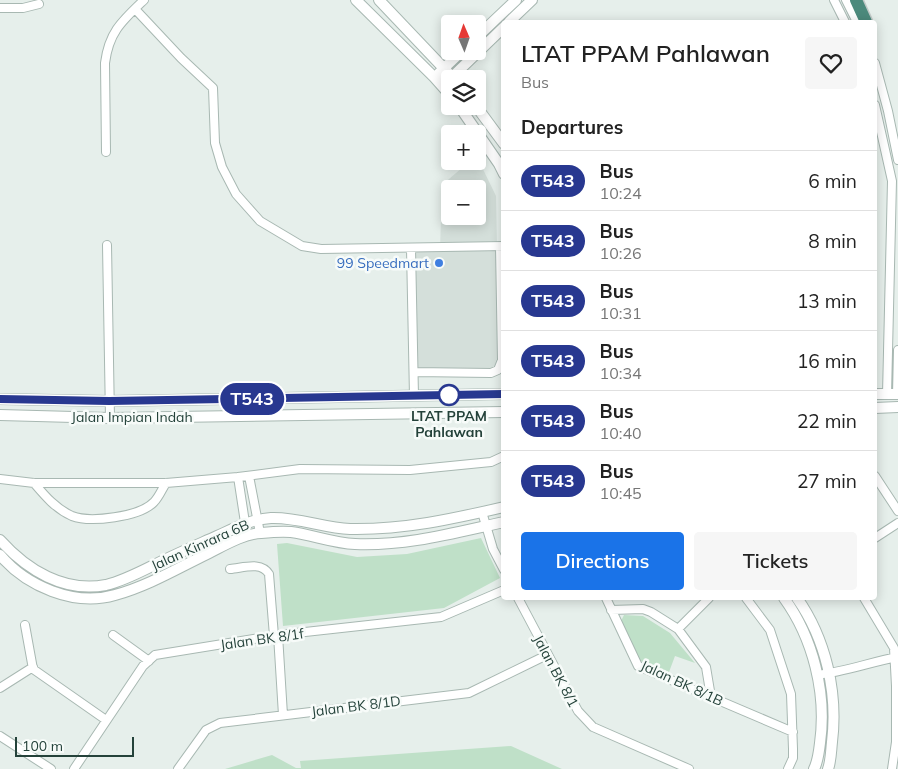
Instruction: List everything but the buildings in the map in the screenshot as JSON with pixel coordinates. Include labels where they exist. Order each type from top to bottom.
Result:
[{"type":"highway","points":[[856,0],[865,20]]},
{"type":"street","points":[[106,152],[106,51],[109,40],[117,27],[144,0]]},
{"type":"street","points":[[356,0],[441,84]]},
{"type":"street","points":[[379,0],[444,69]]},
{"type":"street","points":[[486,28],[516,0]]},
{"type":"street","points":[[510,20],[532,0]]},
{"type":"street","points":[[834,0],[844,20]]},
{"type":"street","points":[[846,0],[856,20]]},
{"type":"street","points":[[0,8],[20,4],[35,6],[39,4]]},
{"type":"street","points":[[135,9],[181,58],[213,88],[215,143],[222,167],[236,194],[260,221],[302,246],[322,249],[501,247]]},
{"type":"street","points":[[461,70],[501,30]]},
{"type":"street","points":[[434,77],[453,60]]},
{"type":"street","points":[[877,69],[892,110],[898,160]]},
{"type":"street","points":[[877,114],[892,181],[894,394]]},
{"type":"street","points":[[464,115],[501,168]]},
{"type":"street","points":[[483,115],[501,140]]},
{"type":"street","points":[[107,245],[110,418]]},
{"type":"street","points":[[411,249],[414,396]]},
{"type":"street","points":[[894,394],[898,350]]},
{"type":"street","points":[[414,372],[491,373],[498,370],[501,362]]},
{"type":"street","name":"Jalan Impian Indah","points":[[0,399],[109,401],[501,393]]},
{"type":"street","points":[[877,394],[894,394]]},
{"type":"street","points":[[877,408],[898,407]]},
{"type":"street","name":"Jalan Impian Indah","points":[[0,415],[110,418],[501,412]]},
{"type":"street","points":[[0,479],[34,483],[166,482],[250,476],[300,469],[410,470],[491,462],[501,457]]},
{"type":"street","points":[[250,476],[260,533]]},
{"type":"street","points":[[238,477],[247,536]]},
{"type":"street","points":[[877,479],[898,511]]},
{"type":"street","points":[[34,483],[50,502],[72,516],[107,519],[137,512],[153,503],[166,482]]},
{"type":"street","name":"Jalan Kinrara 6B","points":[[0,540],[14,556],[42,576],[76,586],[106,585],[138,573],[192,547],[258,520],[272,518],[348,528],[391,528],[437,523],[501,508]]},
{"type":"street","points":[[482,512],[493,549],[501,562]]},
{"type":"street","name":"Jalan Kinrara 6B","points":[[0,555],[27,579],[44,588],[78,597],[94,598],[113,596],[135,588],[247,536],[260,533],[291,532],[353,544],[386,544],[419,541],[501,523]]},
{"type":"street","points":[[877,537],[898,523]]},
{"type":"street","points":[[230,570],[255,566],[266,569],[269,574],[283,715]]},
{"type":"street","name":"Jalan BK 8/1f","points":[[149,660],[156,655],[276,636],[441,617],[501,591]]},
{"type":"street","name":"Jalan BK 8/1","points":[[519,600],[578,712],[593,727],[689,769]]},
{"type":"street","name":"Jalan BK 8/1B","points":[[607,600],[638,666],[793,732]]},
{"type":"street","points":[[678,629],[707,600]]},
{"type":"street","points":[[748,600],[770,630],[790,694],[793,758],[788,769]]},
{"type":"street","points":[[785,600],[800,622],[806,637],[817,675],[822,703],[822,733],[818,762],[814,769]]},
{"type":"street","points":[[798,600],[816,630],[830,674],[834,702],[833,731],[828,769]]},
{"type":"street","points":[[865,600],[894,648],[896,657],[896,742],[892,769]]},
{"type":"street","points":[[611,610],[643,609],[652,612],[678,629],[706,667],[711,697]]},
{"type":"street","points":[[25,625],[33,669],[106,720]]},
{"type":"street","points":[[74,769],[143,666],[149,660],[113,636]]},
{"type":"street","name":"Jalan BK 8/1D","points":[[178,769],[206,730],[220,723],[469,693],[547,655]]},
{"type":"street","points":[[817,675],[830,674],[896,657]]},
{"type":"street","points":[[0,688],[33,667]]},
{"type":"street","points":[[1,738],[51,769]]},
{"type":"shaded area","points":[[460,170],[483,170],[496,196],[499,358],[496,366],[489,369],[417,369],[414,252],[440,250],[441,218],[441,225],[486,225],[486,180],[448,180]]},
{"type":"green space","points":[[481,538],[500,578],[444,608],[283,626],[277,544],[287,543],[357,557],[407,554]]},
{"type":"green space","points":[[624,615],[643,616],[670,633],[695,663],[675,656],[669,672],[640,661],[621,621]]},
{"type":"green space","points":[[511,746],[562,769],[225,769],[272,755],[296,768],[301,768],[300,761]]},
{"type":"bus line","name":"T543","points":[[0,399],[109,401],[501,394]]},
{"type":"place","name":"99 Speedmart","points":[[439,263]]},
{"type":"place","name":"LTAT PPAM Pahlawan","points":[[449,395]]}]
